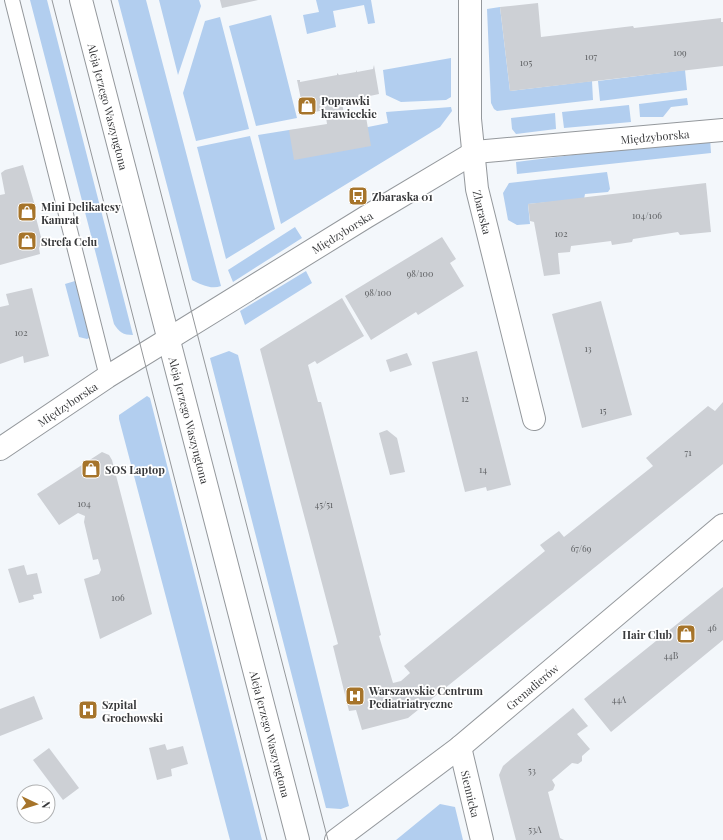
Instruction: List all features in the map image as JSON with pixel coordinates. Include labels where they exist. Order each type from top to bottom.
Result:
[{"type":"street","name":"Aleja Jerzego Waszyngtona","points":[[81,0],[298,840]]},
{"type":"street","name":"Zbaraska","points":[[470,0],[470,119],[475,152],[477,188],[534,419]]},
{"type":"street","name":"Międzyborska","points":[[0,449],[168,339],[366,216],[475,152],[723,130]]},
{"type":"street","name":"Grenadierów","points":[[336,840],[460,747],[723,525]]},
{"type":"street","name":"Siennicka","points":[[460,747],[482,840]]},
{"type":"lane","points":[[12,0],[107,378]]},
{"type":"shaded area","points":[[30,0],[47,0],[133,335],[122,332],[114,324]]},
{"type":"shaded area","points":[[118,0],[146,0],[221,286],[210,287],[192,280]]},
{"type":"shaded area","points":[[159,0],[199,0],[201,6],[178,75]]},
{"type":"shaded area","points":[[316,0],[371,0],[375,23],[368,24],[364,5],[333,11],[336,27],[307,34],[303,15],[319,12]]},
{"type":"shaded area","points":[[500,7],[510,91],[592,81],[593,100],[497,111],[494,109],[491,103],[487,9]]},
{"type":"shaded area","points":[[271,15],[297,118],[256,126],[229,26]]},
{"type":"shaded area","points":[[220,17],[249,129],[196,141],[183,93],[205,21]]},
{"type":"shaded area","points":[[451,58],[451,97],[446,100],[401,102],[386,95],[383,70]]},
{"type":"shaded area","points":[[685,70],[687,90],[600,101],[598,81]]},
{"type":"shaded area","points":[[687,98],[688,105],[671,107],[663,117],[640,117],[639,104]]},
{"type":"shaded area","points":[[629,105],[631,122],[564,128],[562,112]]},
{"type":"shaded area","points":[[451,107],[452,111],[440,127],[281,224],[258,135],[289,130],[368,127],[388,123],[386,112]]},
{"type":"shaded area","points":[[555,113],[556,129],[516,134],[512,129],[511,118]]},
{"type":"shaded area","points":[[250,136],[275,229],[226,259],[197,147]]},
{"type":"shaded area","points":[[710,138],[711,153],[517,174],[516,162]]},
{"type":"shaded area","points":[[607,172],[610,189],[608,192],[585,194],[584,199],[528,204],[530,224],[517,225],[508,220],[503,193],[509,183]]},
{"type":"shaded area","points":[[295,227],[302,238],[233,282],[228,270]]},
{"type":"shaded area","points":[[306,271],[312,283],[245,325],[240,311]]},
{"type":"shaded area","points":[[75,281],[91,337],[87,339],[79,337],[65,284]]},
{"type":"shaded area","points":[[229,351],[238,355],[349,806],[341,809],[326,808],[210,358]]},
{"type":"shaded area","points":[[147,396],[150,398],[262,840],[230,840],[119,419],[119,415]]},
{"type":"shaded area","points":[[440,804],[455,807],[463,840],[396,840]]},
{"type":"building","points":[[220,0],[258,0],[222,8]]},
{"type":"building","points":[[538,3],[541,37],[633,26],[634,28],[721,18],[721,22],[723,22],[723,66],[510,91],[500,7]]},
{"type":"building","points":[[374,65],[379,94],[342,102],[344,115],[365,111],[371,146],[294,160],[289,130],[327,124],[325,110],[304,114],[297,80],[300,80],[300,82],[337,75],[337,73],[339,75],[356,72],[357,70],[357,72],[373,69]]},
{"type":"building","points":[[23,165],[36,209],[34,210],[42,241],[39,248],[40,254],[0,265],[0,195],[5,194],[1,173],[5,170]]},
{"type":"building","points":[[706,183],[711,232],[680,235],[678,232],[633,239],[632,242],[612,245],[611,241],[571,246],[570,252],[558,253],[560,274],[544,276],[534,222],[530,221],[528,204]]},
{"type":"building","points":[[442,237],[456,259],[450,263],[464,286],[418,315],[416,312],[371,340],[345,296]]},
{"type":"building","points":[[32,288],[49,356],[24,363],[23,356],[0,364],[0,307],[9,305],[6,294]]},
{"type":"building","points":[[342,298],[364,336],[317,364],[315,361],[308,365],[318,402],[321,402],[381,635],[379,636],[393,683],[401,681],[410,673],[404,666],[545,551],[540,545],[559,531],[564,537],[653,466],[646,458],[708,406],[715,411],[723,402],[723,464],[408,718],[362,730],[356,710],[349,711],[333,646],[338,644],[260,349]]},
{"type":"building","points":[[601,301],[632,415],[582,428],[552,314]]},
{"type":"building","points":[[477,351],[511,485],[487,491],[486,487],[465,492],[432,362]]},
{"type":"building","points":[[407,353],[412,365],[390,372],[386,360]]},
{"type":"building","points":[[387,430],[397,438],[405,472],[390,475],[379,433]]},
{"type":"building","points":[[102,452],[109,455],[112,460],[152,614],[100,639],[84,579],[99,574],[101,570],[98,559],[93,560],[84,522],[85,516],[78,513],[59,525],[37,494]]},
{"type":"building","points":[[24,565],[27,575],[37,573],[42,593],[33,595],[34,599],[19,603],[8,569]]},
{"type":"building","points":[[723,587],[723,640],[611,732],[584,699]]},
{"type":"building","points":[[34,696],[43,719],[0,736],[0,709]]},
{"type":"building","points":[[573,708],[588,726],[577,734],[590,749],[582,756],[582,761],[578,764],[572,763],[552,780],[555,785],[553,790],[548,792],[560,838],[564,840],[516,840],[499,775],[503,766]]},
{"type":"building","points":[[165,744],[167,750],[183,746],[188,764],[171,769],[172,776],[157,780],[149,748]]},
{"type":"building","points":[[49,748],[79,788],[63,800],[56,791],[56,784],[51,784],[33,760]]},
{"type":"tram line","points":[[52,0],[267,840]]},
{"type":"tram line","points":[[111,0],[328,840]]},
{"type":"place","name":"Poprawki krawieckie","points":[[307,106]]},
{"type":"place","name":"Zbaraska 01","points":[[358,196]]},
{"type":"place","name":"Mini Delikatesy Kamrat","points":[[27,212]]},
{"type":"place","name":"Strefa Celu","points":[[27,241]]},
{"type":"place","name":"SOS Laptop","points":[[91,469]]},
{"type":"place","name":"Hair Club","points":[[686,634]]},
{"type":"place","name":"Warszawskie Centrum Pediatriatryczne","points":[[355,696]]},
{"type":"place","name":"Szpital Grochowski","points":[[88,710]]}]
